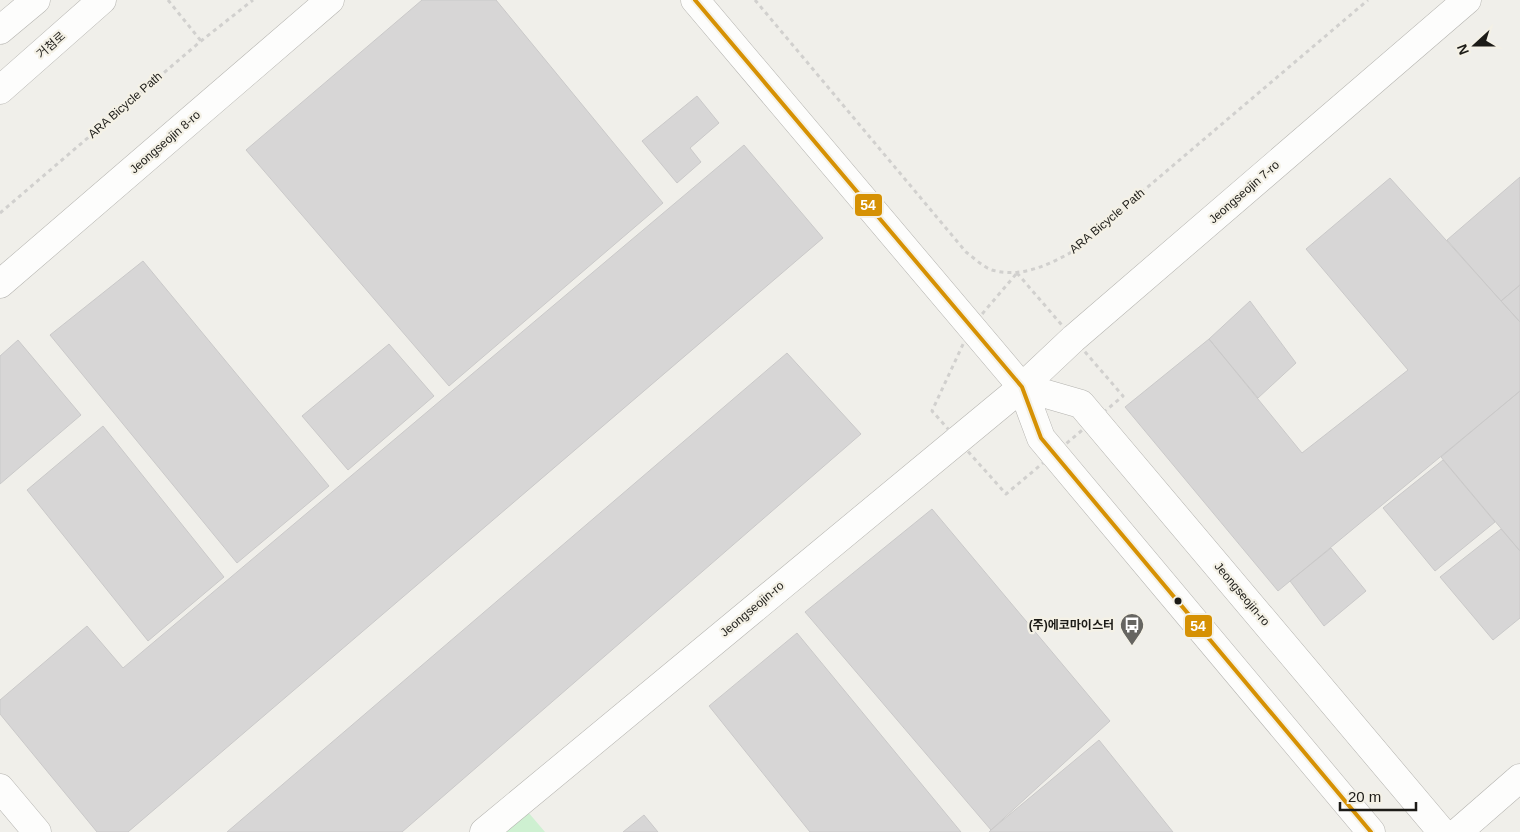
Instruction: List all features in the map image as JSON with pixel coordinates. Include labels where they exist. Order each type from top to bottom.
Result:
[{"type":"street","points":[[0,30],[36,0]]},
{"type":"street","name":"거첨로","points":[[0,90],[102,0]]},
{"type":"street","name":"Jeongseojin 8-ro","points":[[0,284],[330,0]]},
{"type":"street","points":[[695,0],[1022,386],[1041,438],[1371,832]]},
{"type":"street","name":"Jeongseojin 7-ro","points":[[1022,386],[1467,0]]},
{"type":"street","name":"Jeongseojin-ro","points":[[484,832],[1022,386],[1081,404],[1442,832]]},
{"type":"street","points":[[1458,832],[1520,778]]},
{"type":"street","points":[[0,788],[37,832]]},
{"type":"path","points":[[168,0],[200,41]]},
{"type":"path","name":"ARA Bicycle Path","points":[[0,213],[200,41],[252,0]]},
{"type":"path","name":"ARA Bicycle Path","points":[[755,0],[966,252],[991,270],[1017,273],[1044,267],[1070,253],[1368,0]]},
{"type":"green space","points":[[528,812],[545,832],[503,832]]},
{"type":"building","points":[[422,0],[496,0],[663,203],[449,386],[246,150]]},
{"type":"building","points":[[697,96],[719,123],[690,148],[701,162],[677,183],[642,141]]},
{"type":"building","points":[[744,145],[823,238],[128,832],[97,832],[0,714],[0,700],[87,626],[123,668]]},
{"type":"building","points":[[1520,177],[1520,285],[1501,301],[1447,240]]},
{"type":"building","points":[[1390,178],[1520,322],[1520,391],[1278,591],[1125,407],[1209,339],[1302,453],[1408,370],[1306,249]]},
{"type":"building","points":[[143,261],[329,486],[237,563],[50,335]]},
{"type":"building","points":[[1520,285],[1520,322],[1501,301]]},
{"type":"building","points":[[1250,301],[1296,363],[1258,398],[1209,339]]},
{"type":"building","points":[[18,340],[81,415],[0,484],[0,356]]},
{"type":"building","points":[[389,344],[434,396],[348,470],[302,416]]},
{"type":"building","points":[[787,353],[861,434],[402,832],[227,832]]},
{"type":"building","points":[[1520,391],[1520,551],[1441,457]]},
{"type":"building","points":[[103,426],[224,577],[148,641],[27,490]]},
{"type":"building","points":[[1443,460],[1495,522],[1435,571],[1383,508]]},
{"type":"building","points":[[932,509],[1110,721],[991,830],[805,612]]},
{"type":"building","points":[[1501,529],[1520,551],[1520,618],[1493,640],[1440,577]]},
{"type":"building","points":[[1331,548],[1366,591],[1324,626],[1290,581]]},
{"type":"building","points":[[797,633],[961,832],[810,832],[709,706]]},
{"type":"building","points":[[1099,740],[1173,832],[989,832],[991,830]]},
{"type":"building","points":[[644,815],[658,832],[623,832]]},
{"type":"transit line","name":"54","points":[[695,0],[1022,387],[1041,438],[1371,832]]},
{"type":"place","name":"(주)에코마이스터","points":[[1132,646]]}]
